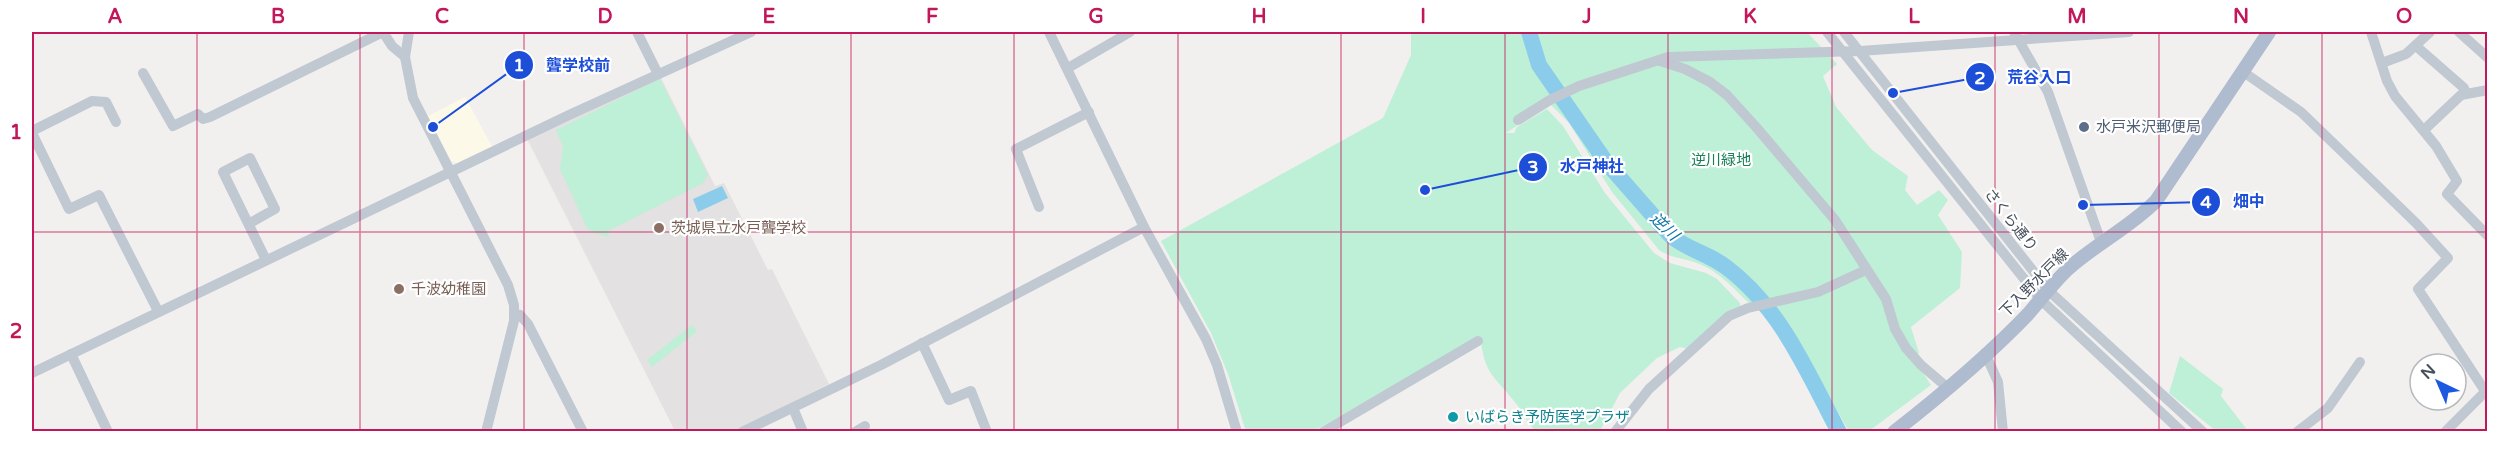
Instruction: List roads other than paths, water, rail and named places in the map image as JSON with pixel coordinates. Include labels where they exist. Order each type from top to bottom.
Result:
[{"type":"main road","name":"下入野水戸線","points":[[1894,432],[1985,354],[2045,296],[2068,269],[2101,242],[2145,212],[2156,201],[2269,32]]},
{"type":"street","points":[[143,73],[173,126],[198,114],[203,119],[210,117],[383,32],[392,46],[405,57]]},
{"type":"street","points":[[409,32],[405,57],[413,98],[508,285],[515,314],[486,432]]},
{"type":"street","points":[[637,32],[658,74]]},
{"type":"street","points":[[32,373],[450,172],[751,32]]},
{"type":"street","points":[[1049,32],[1144,227],[1206,339],[1217,365],[1237,432]]},
{"type":"street","points":[[1068,68],[1130,32]]},
{"type":"street","name":"さくら通り","points":[[1827,32],[2045,296],[2182,432]]},
{"type":"street","name":"さくら通り","points":[[1844,32],[2045,296],[2203,432]]},
{"type":"street","points":[[1518,120],[1550,100],[1572,90],[1636,66],[1668,57],[1860,51],[2016,36],[2129,32]]},
{"type":"street","points":[[2371,32],[2395,96],[2424,130],[2457,181],[2447,194],[2487,236]]},
{"type":"street","points":[[2382,63],[2406,54],[2430,32]]},
{"type":"street","points":[[2459,32],[2487,58]]},
{"type":"street","points":[[2016,36],[2048,92],[2101,242]]},
{"type":"street","points":[[2416,46],[2464,88],[2465,94]]},
{"type":"street","points":[[1660,61],[1684,69],[1727,95],[1823,204],[1887,299],[1895,329],[1906,348],[1921,365],[1948,387]]},
{"type":"street","points":[[2242,71],[2301,112],[2416,223],[2448,258],[2418,289],[2486,390],[2445,432]]},
{"type":"street","points":[[2424,130],[2461,95],[2487,90]]},
{"type":"street","points":[[116,122],[106,102],[93,101],[32,132],[69,209],[99,195],[158,311]]},
{"type":"street","points":[[1039,207],[1016,149],[1089,112]]},
{"type":"street","points":[[250,223],[275,209],[250,158],[223,172],[250,223],[266,260]]},
{"type":"street","points":[[742,432],[922,343],[1144,227]]},
{"type":"street","points":[[1615,432],[1649,389],[1729,316],[1754,307],[1818,292],[1866,270]]},
{"type":"street","points":[[515,314],[520,315],[532,331],[583,432]]},
{"type":"street","points":[[1323,432],[1478,341]]},
{"type":"street","points":[[922,343],[949,400],[971,392],[987,432]]},
{"type":"street","points":[[71,354],[108,432]]},
{"type":"street","points":[[1985,354],[1998,382],[2003,432]]},
{"type":"street","points":[[2297,432],[2328,408],[2360,362]]},
{"type":"street","points":[[793,408],[803,432]]},
{"type":"street","points":[[855,432],[865,426]]},
{"type":"water","points":[[722,186],[728,198],[698,212],[693,199]]},
{"type":"waterway","name":"逆川","points":[[1529,32],[1539,65],[1606,162],[1670,235],[1726,267],[1745,283],[1777,321],[1804,364],[1839,432]]},
{"type":"place","name":"荒谷入口","points":[[1893,93]]},
{"type":"place","name":"聾学校前","points":[[433,127]]},
{"type":"place","name":"水戸米沢郵便局","points":[[2084,127]]},
{"type":"place","name":"水戸神社","points":[[1425,190]]},
{"type":"place","name":"畑中","points":[[2083,205]]},
{"type":"place","name":"茨城県立水戸聾学校","points":[[659,228]]},
{"type":"place","name":"千波幼稚園","points":[[399,289]]},
{"type":"place","name":"いばらき予防医学プラザ","points":[[1453,417]]},
{"type":"park label","name":"逆川緑地","points":[[1721,160]]}]
